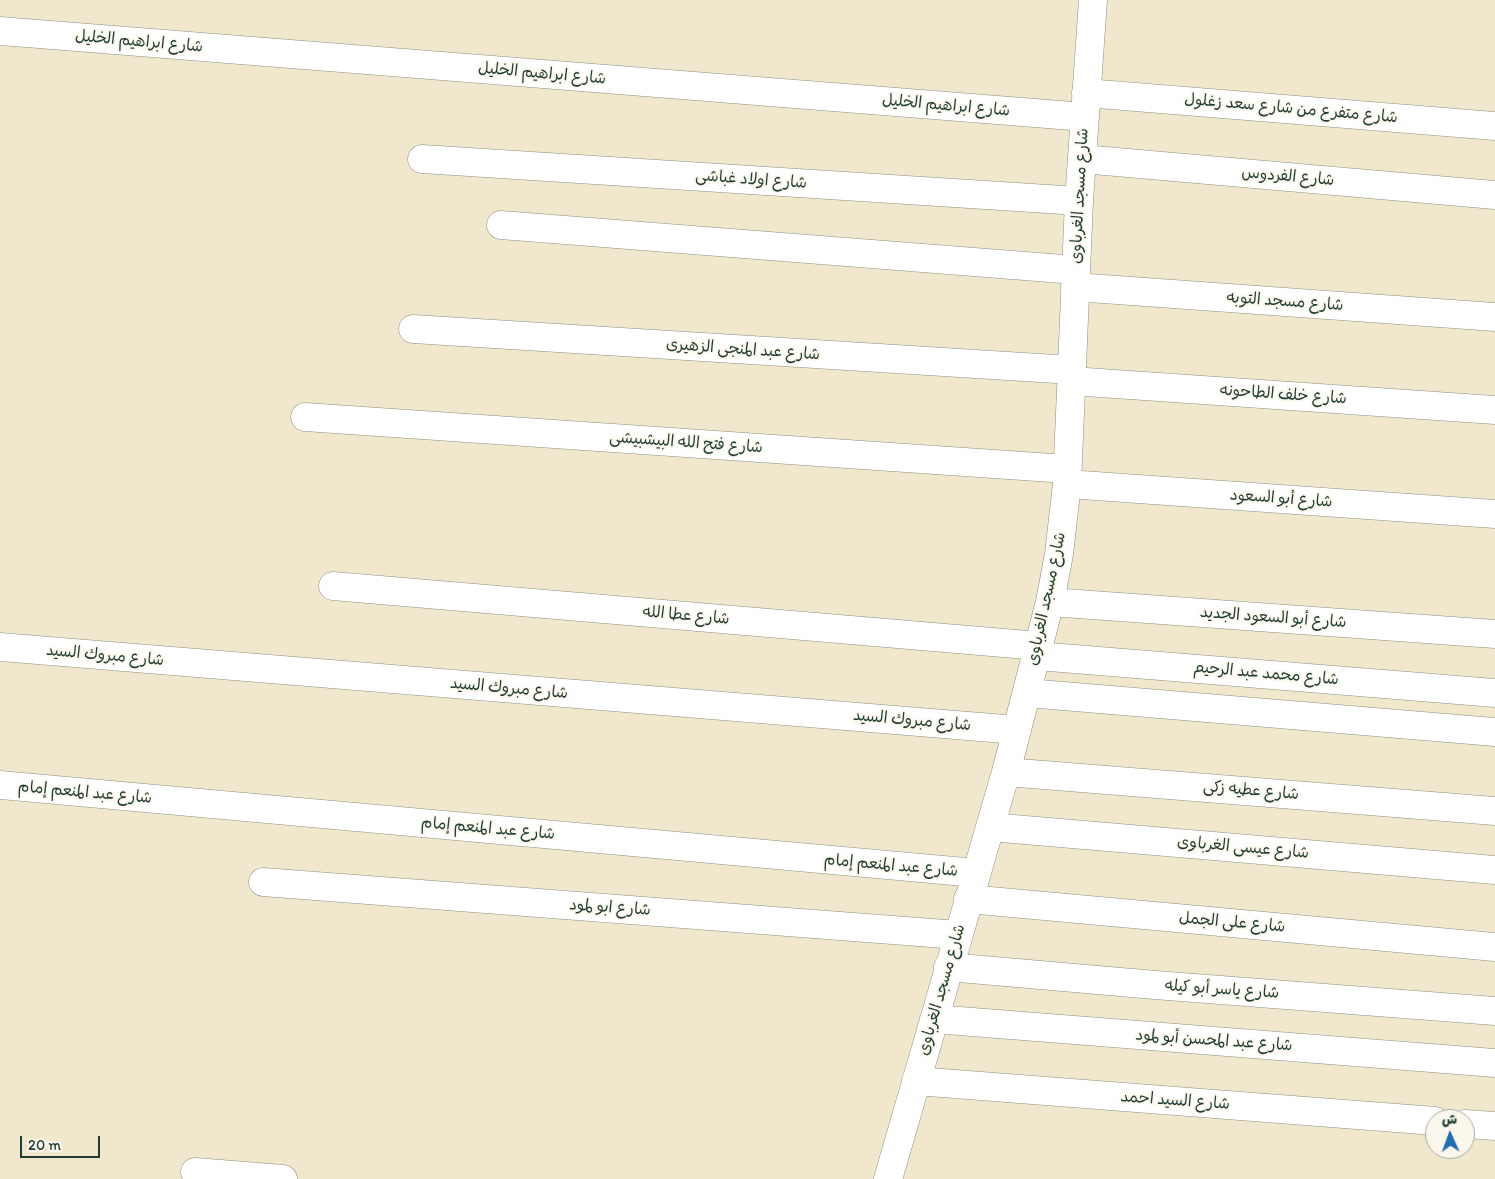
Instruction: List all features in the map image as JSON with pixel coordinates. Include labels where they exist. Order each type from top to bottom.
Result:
[{"type":"street","points":[[1086,0],[1093,0]]},
{"type":"street","name":"شارع مسجد الغرباوى","points":[[888,1179],[1006,772],[1050,602],[1059,554],[1067,476],[1079,201],[1093,0]]},
{"type":"street","name":"شارع ابراهيم الخليل","points":[[0,31],[1086,105]]},
{"type":"street","name":"شارع متفرع من شارع سعد زغلول","points":[[1086,105],[1495,126]]},
{"type":"street","name":"شارع اولاد غباشى","points":[[422,159],[1079,201]]},
{"type":"street","name":"شارع الفردوس","points":[[1082,159],[1495,195]]},
{"type":"street","name":"شارع مسجد التوبه","points":[[501,225],[1495,317]]},
{"type":"street","name":"شارع عبد المنجى الزهيرى","points":[[413,329],[1072,376]]},
{"type":"street","name":"شارع خلف الطاحونه","points":[[1072,376],[1495,410]]},
{"type":"street","name":"شارع فتح الله البيشبيشى","points":[[305,417],[1067,476]]},
{"type":"street","name":"شارع أبو السعود","points":[[1067,476],[1495,514]]},
{"type":"street","name":"شارع عطا الله","points":[[333,586],[1038,651]]},
{"type":"street","name":"شارع أبو السعود الجديد","points":[[1050,602],[1495,634]]},
{"type":"street","name":"شارع مبروك السيد","points":[[0,647],[1017,730]]},
{"type":"street","name":"شارع محمد عبد الرحيم","points":[[1038,651],[1495,693]]},
{"type":"street","points":[[1027,693],[1495,732]]},
{"type":"street","name":"شارع عطيه زكى","points":[[1006,772],[1495,811]]},
{"type":"street","name":"شارع عبد المنعم إمام","points":[[0,786],[976,873]]},
{"type":"street","name":"شارع عيسى الغرباوى","points":[[990,827],[1495,870]]},
{"type":"street","name":"شارع ابو لمود","points":[[263,882],[958,935]]},
{"type":"street","name":"شارع على الجمل","points":[[968,899],[1495,947]]},
{"type":"street","name":"شارع ياسر أبو كيله","points":[[948,967],[1495,1011]]},
{"type":"street","name":"شارع عبد المحسن أبو لمود","points":[[934,1019],[1495,1063]]},
{"type":"street","name":"شارع السيد احمد","points":[[916,1081],[1425,1120]]},
{"type":"street","points":[[1475,1125],[1495,1126]]},
{"type":"street","points":[[195,1172],[283,1179]]}]
